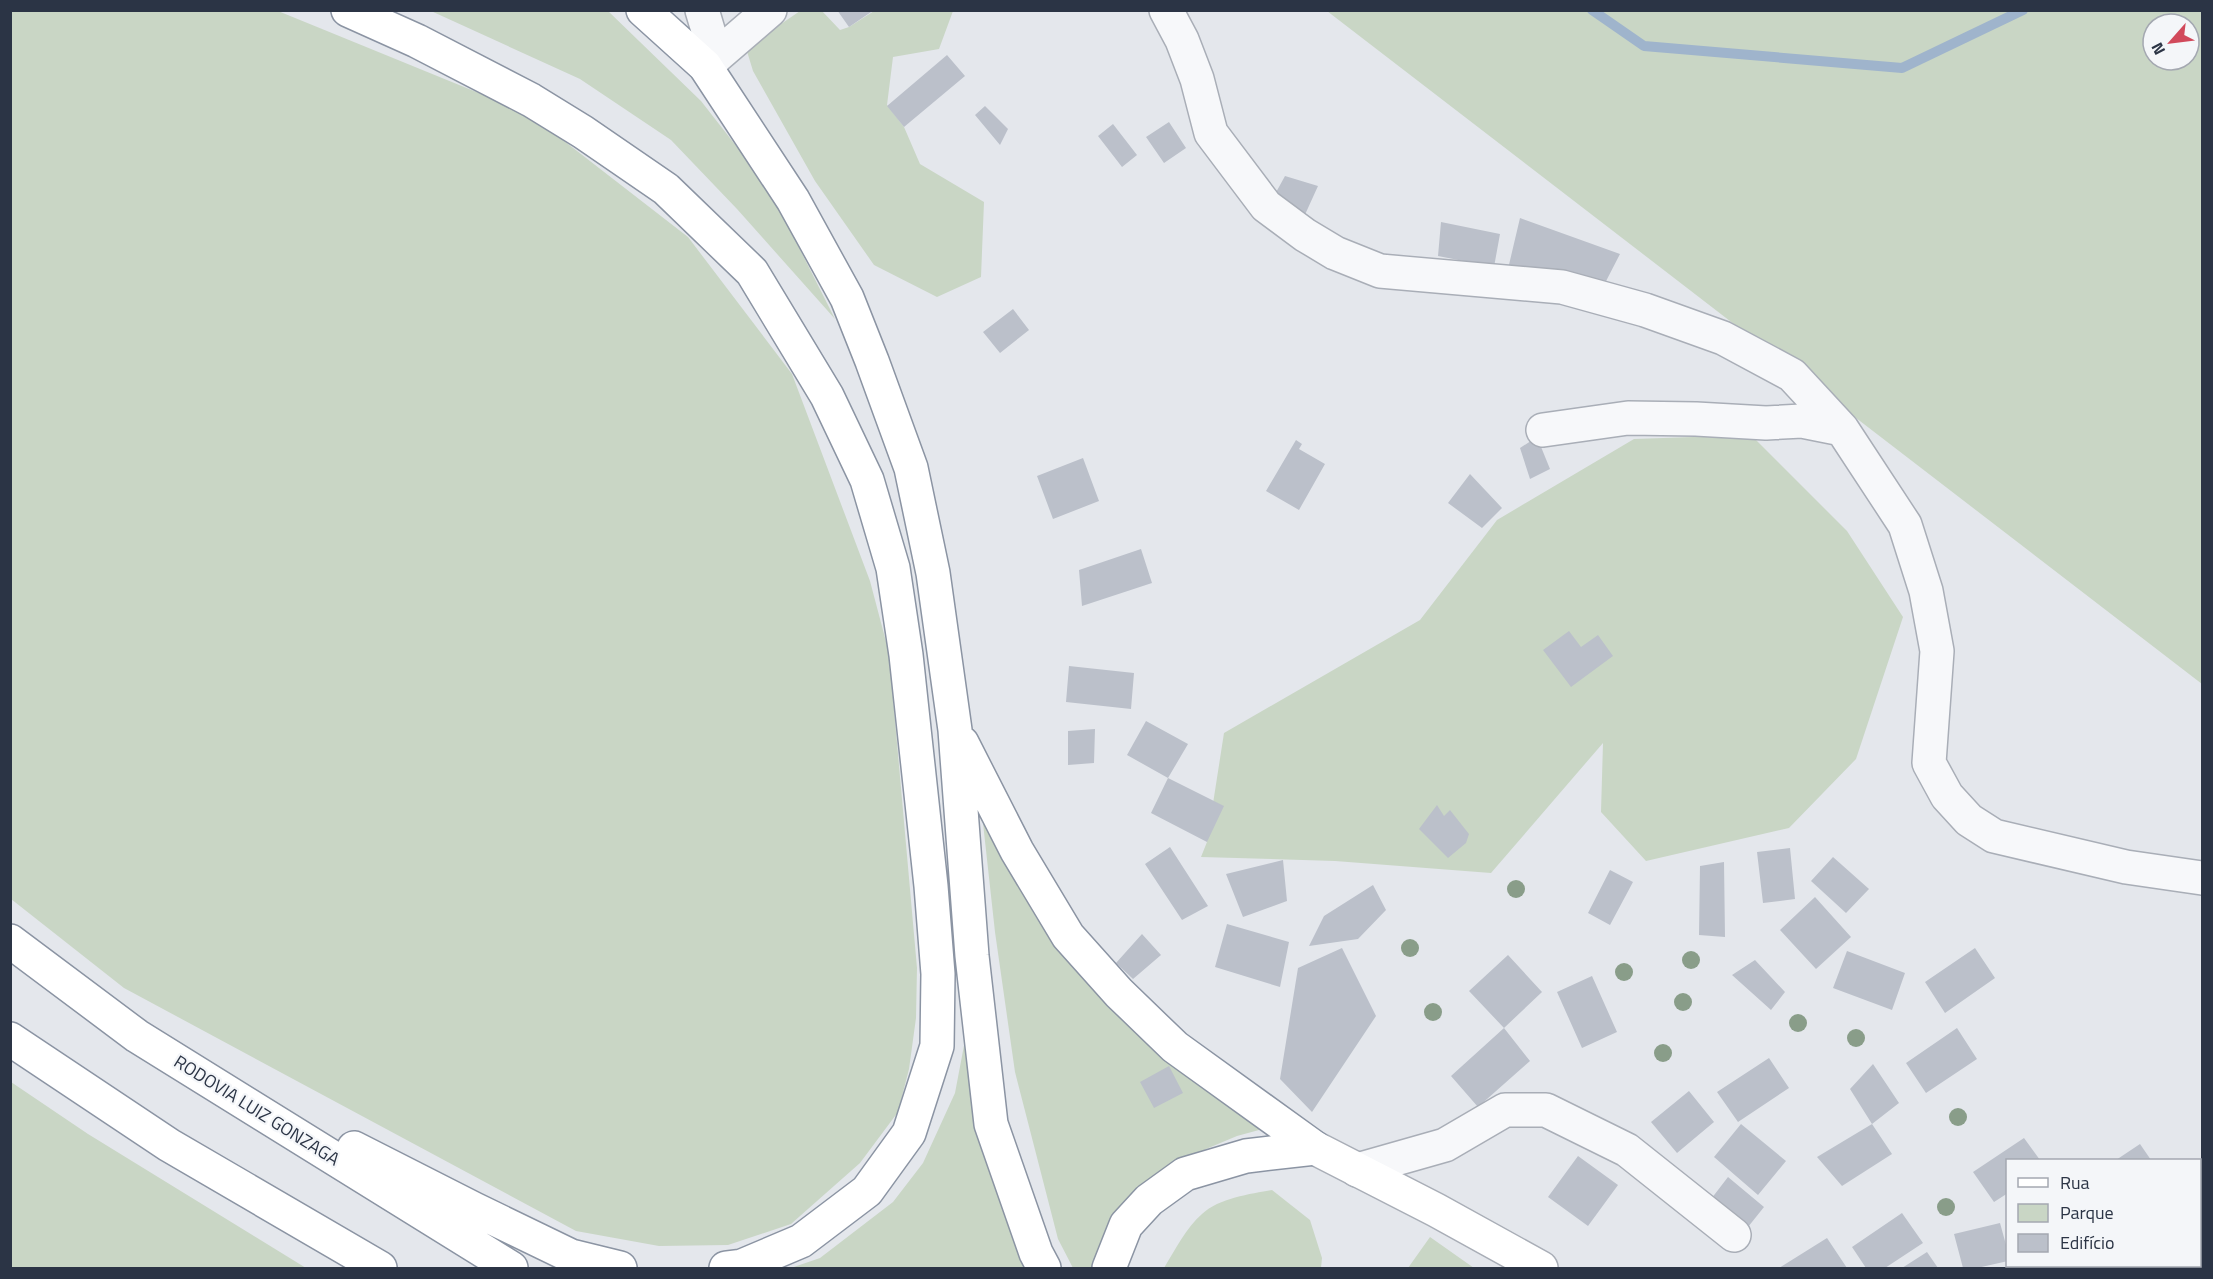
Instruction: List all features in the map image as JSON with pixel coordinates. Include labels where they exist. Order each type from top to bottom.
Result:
[{"type":"main road","points":[[348,10],[417,41],[531,100],[583,132],[666,189],[752,272],[827,396],[867,480],[893,568],[906,655],[932,897],[938,974],[937,1046],[909,1133],[867,1191],[801,1241],[742,1266],[726,1269]]},
{"type":"main road","points":[[643,10],[710,62],[793,200],[847,298],[910,468],[933,573],[955,730],[972,956],[991,1124],[1036,1253],[1044,1269]]},
{"type":"main road","points":[[955,730],[1017,851],[1068,936],[1119,993],[1175,1047],[1315,1148],[1436,1210],[1541,1269]]},
{"type":"main road","name":"RODOVIA LUIZ GONZAGA","points":[[10,941],[137,1036],[511,1269]]},
{"type":"main road","points":[[137,1036],[474,1209],[571,1256],[620,1269]]},
{"type":"main road","points":[[10,1039],[169,1146],[380,1269]]},
{"type":"main road","points":[[1108,1269],[1126,1225],[1149,1200],[1185,1174],[1246,1156],[1315,1148]]},
{"type":"street","points":[[702,10],[710,62]]},
{"type":"street","points":[[710,62],[770,10]]},
{"type":"street","points":[[1166,10],[1182,40],[1197,79],[1211,133],[1266,206],[1305,235],[1335,253],[1380,271],[1562,287],[1645,310],[1723,339],[1792,375],[1842,429],[1905,525],[1926,591],[1937,651],[1929,763],[1947,796],[1969,820],[1994,836],[2126,867],[2202,879]]},
{"type":"street","points":[[1543,430],[1628,418],[1696,418],[1766,423],[1802,421],[1842,429]]},
{"type":"street","points":[[1358,1170],[1444,1146],[1505,1110],[1546,1110],[1627,1150],[1734,1235]]},
{"type":"green space","points":[[10,11],[278,11],[528,113],[688,237],[792,374],[870,581],[889,653],[917,968],[916,1018],[909,1069],[898,1112],[860,1163],[791,1224],[728,1245],[659,1246],[576,1231],[124,988],[11,899]]},
{"type":"green space","points":[[431,11],[608,11],[701,101],[769,188],[835,319],[737,209],[671,140],[580,79]]},
{"type":"green space","points":[[800,11],[822,11],[840,30],[874,11],[953,11],[939,49],[893,57],[887,105],[904,127],[920,164],[984,202],[981,277],[937,297],[874,265],[815,181],[753,71],[746,48]]},
{"type":"green space","points":[[1327,11],[2202,11],[2202,684]]},
{"type":"green space","points":[[1751,435],[1847,531],[1903,617],[1856,759],[1789,828],[1646,861],[1601,812],[1603,743],[1491,873],[1335,861],[1201,857],[1207,842],[1224,733],[1420,620],[1497,520],[1634,439]]},
{"type":"green space","points":[[983,823],[1037,919],[1074,965],[1270,1127],[1237,1136],[1206,1149],[1177,1166],[1099,1268],[1073,1268],[1058,1239],[1015,1072],[995,932]]},
{"type":"green space","points":[[969,1019],[1031,1268],[791,1268],[820,1258],[893,1202],[923,1163],[955,1093]]},
{"type":"green space","points":[[11,1082],[88,1134],[306,1268],[11,1268]]},
{"type":"green space","points":[[1272,1190],[1310,1220],[1322,1258],[1321,1268],[1164,1268],[1181,1240],[1202,1214],[1217,1204]]},
{"type":"green space","points":[[1430,1237],[1474,1268],[1408,1268]]},
{"type":"building","points":[[837,10],[874,10],[849,27]]},
{"type":"building","points":[[947,55],[965,76],[904,127],[887,106]]},
{"type":"building","points":[[985,106],[1008,129],[1000,145],[975,115]]},
{"type":"building","points":[[1169,122],[1186,148],[1164,163],[1146,137]]},
{"type":"building","points":[[1113,124],[1137,155],[1122,167],[1098,136]]},
{"type":"building","points":[[1285,176],[1318,186],[1303,219],[1274,196]]},
{"type":"building","points":[[1520,218],[1620,254],[1603,287],[1508,269]]},
{"type":"building","points":[[1441,222],[1500,234],[1494,267],[1438,256]]},
{"type":"building","points":[[1013,309],[1029,330],[1000,353],[983,332]]},
{"type":"building","points":[[1537,437],[1550,469],[1530,479],[1520,448]]},
{"type":"building","points":[[1296,440],[1302,444],[1299,449],[1325,464],[1299,510],[1266,491]]},
{"type":"building","points":[[1083,458],[1099,501],[1053,519],[1037,476]]},
{"type":"building","points":[[1470,474],[1502,508],[1482,528],[1448,503]]},
{"type":"building","points":[[1141,549],[1152,583],[1082,606],[1079,570]]},
{"type":"building","points":[[1569,631],[1581,647],[1598,635],[1613,656],[1571,687],[1543,650]]},
{"type":"building","points":[[1069,666],[1134,673],[1131,709],[1066,702]]},
{"type":"building","points":[[1146,721],[1188,744],[1168,778],[1127,755]]},
{"type":"building","points":[[1095,729],[1094,763],[1068,765],[1068,731]]},
{"type":"building","points":[[1168,778],[1224,806],[1207,842],[1151,813]]},
{"type":"building","points":[[1437,805],[1444,816],[1450,810],[1469,834],[1466,843],[1448,858],[1419,829]]},
{"type":"building","points":[[1170,847],[1208,906],[1182,920],[1145,864]]},
{"type":"building","points":[[1790,848],[1795,899],[1763,903],[1757,852]]},
{"type":"building","points":[[1833,857],[1869,889],[1846,913],[1811,881]]},
{"type":"building","points":[[1283,860],[1287,901],[1243,917],[1226,874]]},
{"type":"building","points":[[1724,862],[1725,937],[1699,935],[1700,866]]},
{"type":"building","points":[[1610,870],[1633,882],[1610,925],[1588,913]]},
{"type":"building","points":[[1373,885],[1386,910],[1358,939],[1309,946],[1324,916]]},
{"type":"building","points":[[1815,897],[1851,937],[1816,969],[1780,930]]},
{"type":"building","points":[[1227,924],[1289,942],[1280,987],[1215,967]]},
{"type":"building","points":[[1142,934],[1161,955],[1133,979],[1116,963]]},
{"type":"building","points":[[1342,948],[1376,1016],[1312,1112],[1280,1079],[1298,968]]},
{"type":"building","points":[[1975,948],[1995,978],[1945,1013],[1925,982]]},
{"type":"building","points":[[1847,951],[1905,973],[1892,1010],[1833,988]]},
{"type":"building","points":[[1508,955],[1542,992],[1504,1028],[1469,991]]},
{"type":"building","points":[[1755,960],[1785,992],[1771,1010],[1732,975]]},
{"type":"building","points":[[1592,976],[1617,1032],[1582,1048],[1557,992]]},
{"type":"building","points":[[1504,1028],[1530,1061],[1478,1107],[1451,1076]]},
{"type":"building","points":[[1957,1028],[1977,1059],[1926,1093],[1906,1063]]},
{"type":"building","points":[[1769,1058],[1789,1088],[1738,1122],[1717,1092]]},
{"type":"building","points":[[1873,1064],[1899,1103],[1872,1124],[1850,1089]]},
{"type":"building","points":[[1169,1066],[1183,1093],[1154,1108],[1140,1082]]},
{"type":"building","points":[[1689,1091],[1714,1122],[1677,1153],[1651,1122]]},
{"type":"building","points":[[1741,1124],[1786,1161],[1758,1195],[1714,1157]]},
{"type":"building","points":[[1872,1124],[1892,1154],[1842,1186],[1817,1157]]},
{"type":"building","points":[[2024,1138],[2039,1159],[2006,1159],[2006,1194],[1994,1202],[1973,1172]]},
{"type":"building","points":[[2140,1144],[2150,1159],[2118,1159]]},
{"type":"building","points":[[1578,1156],[1618,1185],[1588,1226],[1548,1197]]},
{"type":"building","points":[[1728,1177],[1764,1207],[1744,1232],[1708,1203]]},
{"type":"building","points":[[1902,1213],[1923,1243],[1885,1268],[1866,1268],[1852,1247]]},
{"type":"building","points":[[2000,1223],[2006,1245],[2006,1261],[1977,1268],[1963,1268],[1954,1234]]},
{"type":"building","points":[[1827,1238],[1847,1268],[1779,1268]]},
{"type":"building","points":[[2201,1250],[2202,1268],[2173,1268],[2201,1267]]},
{"type":"building","points":[[1927,1252],[1938,1268],[1902,1268]]},
{"type":"waterway","points":[[1592,10],[1644,46],[1902,68],[2023,10]]}]
